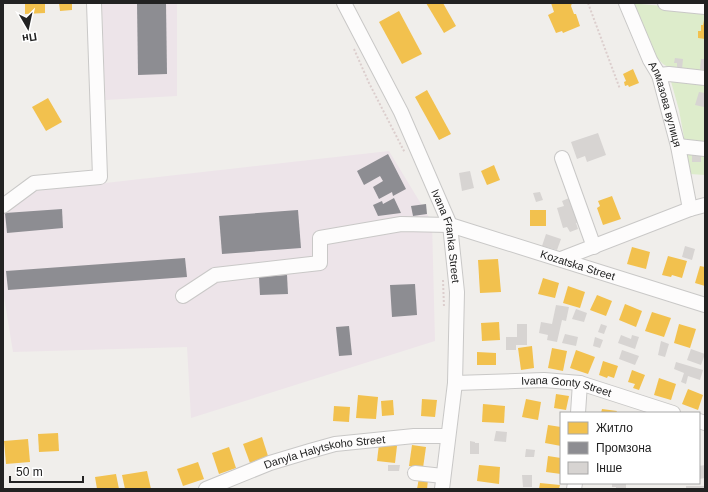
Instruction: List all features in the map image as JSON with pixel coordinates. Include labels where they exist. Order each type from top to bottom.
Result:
[{"type":"street","points":[[3,206],[34,183],[100,177],[94,3]]},
{"type":"street","name":"Ivana Franka Street","points":[[344,3],[401,112],[450,225],[457,292],[455,383],[443,482]]},
{"type":"street","name":"Алмазова вулиця","points":[[626,3],[650,60],[660,75],[678,146],[690,209]]},
{"type":"street","points":[[665,3],[705,7]]},
{"type":"street","points":[[660,75],[669,74],[705,78]]},
{"type":"street","points":[[678,146],[705,149]]},
{"type":"street","points":[[562,158],[594,247]]},
{"type":"street","points":[[561,259],[690,209],[705,205]]},
{"type":"street","name":"Kozatska Street","points":[[183,296],[215,275],[320,263],[320,238],[401,224],[450,225],[705,305]]},
{"type":"street","name":"Ivana Gonty Street","points":[[455,383],[544,380],[580,383],[670,412]]},
{"type":"street","points":[[578,412],[580,383]]},
{"type":"street","name":"Danyla Halytskoho Street","points":[[206,489],[270,463],[335,444],[414,436],[448,436]]},
{"type":"street","points":[[415,472],[443,482]]},
{"type":"path","points":[[588,3],[620,89]]},
{"type":"path","points":[[369,83],[406,156]]},
{"type":"path","points":[[443,279],[444,310]]},
{"type":"shaded area","points":[[102,3],[177,3],[177,96],[105,100]]},
{"type":"shaded area","points":[[389,151],[432,222],[435,341],[191,418],[187,347],[13,352],[3,297],[3,215],[34,191]]},
{"type":"green space","points":[[630,3],[705,10],[705,74],[673,70],[663,64],[652,53]]},
{"type":"green space","points":[[670,78],[705,81],[705,145],[685,143],[679,110]]},
{"type":"green space","points":[[686,149],[705,151],[705,175],[690,174]]},
{"type":"building: Житло","points":[[25,3],[45,3],[45,13],[25,14]]},
{"type":"building: Житло","points":[[59,3],[72,3],[72,10],[60,11]]},
{"type":"building: Житло","points":[[426,3],[443,3],[456,26],[444,33]]},
{"type":"building: Житло","points":[[551,3],[572,3],[571,6],[574,14],[576,14],[580,26],[563,33],[562,31],[556,33],[548,15],[554,12]]},
{"type":"building: Житло","points":[[399,11],[422,54],[402,64],[379,22]]},
{"type":"building: Житло","points":[[704,20],[705,39],[698,38],[698,31],[701,31],[701,25],[703,25]]},
{"type":"building: Житло","points":[[633,69],[639,83],[629,87],[628,85],[625,86],[624,82],[626,81],[623,74]]},
{"type":"building: Житло","points":[[427,90],[451,134],[439,140],[415,97]]},
{"type":"building: Житло","points":[[48,98],[62,122],[46,131],[32,107]]},
{"type":"building: Житло","points":[[494,165],[500,180],[487,185],[481,171]]},
{"type":"building: Житло","points":[[612,196],[621,219],[603,225],[597,208],[600,206],[598,201]]},
{"type":"building: Житло","points":[[530,210],[546,210],[546,226],[530,226]]},
{"type":"building: Житло","points":[[632,247],[650,252],[646,269],[627,264]]},
{"type":"building: Житло","points":[[668,256],[687,261],[682,278],[672,275],[671,277],[662,275]]},
{"type":"building: Житло","points":[[498,259],[501,292],[480,293],[478,260]]},
{"type":"building: Житло","points":[[700,266],[705,267],[705,286],[695,283]]},
{"type":"building: Житло","points":[[543,278],[559,283],[555,298],[538,294]]},
{"type":"building: Житло","points":[[568,286],[585,292],[580,308],[563,303]]},
{"type":"building: Житло","points":[[597,295],[612,301],[606,316],[590,310]]},
{"type":"building: Житло","points":[[625,304],[642,311],[636,327],[619,320]]},
{"type":"building: Житло","points":[[652,312],[671,318],[664,337],[645,331]]},
{"type":"building: Житло","points":[[499,322],[500,340],[482,341],[481,323]]},
{"type":"building: Житло","points":[[679,324],[696,329],[690,348],[674,343]]},
{"type":"building: Житло","points":[[532,346],[534,368],[521,370],[518,348]]},
{"type":"building: Житло","points":[[552,348],[567,351],[563,371],[548,368]]},
{"type":"building: Житло","points":[[576,350],[595,357],[588,374],[570,368]]},
{"type":"building: Житло","points":[[477,352],[496,353],[496,365],[477,365]]},
{"type":"building: Житло","points":[[603,361],[618,366],[614,378],[608,376],[607,378],[599,375]]},
{"type":"building: Житло","points":[[632,370],[645,375],[639,390],[633,388],[635,384],[628,382]]},
{"type":"building: Житло","points":[[659,378],[676,384],[671,400],[654,395]]},
{"type":"building: Житло","points":[[688,389],[703,395],[698,410],[682,404]]},
{"type":"building: Житло","points":[[556,394],[569,396],[566,410],[554,408]]},
{"type":"building: Житло","points":[[358,395],[378,397],[376,419],[356,418]]},
{"type":"building: Житло","points":[[422,399],[437,400],[435,417],[421,416]]},
{"type":"building: Житло","points":[[526,399],[541,402],[538,420],[522,417]]},
{"type":"building: Житло","points":[[393,400],[394,415],[382,416],[381,401]]},
{"type":"building: Житло","points":[[483,404],[505,406],[504,423],[482,422]]},
{"type":"building: Житло","points":[[334,406],[350,407],[349,422],[333,421]]},
{"type":"building: Житло","points":[[602,409],[617,411],[616,412],[601,412]]},
{"type":"building: Житло","points":[[548,425],[560,427],[560,446],[545,443]]},
{"type":"building: Житло","points":[[58,433],[59,451],[39,452],[38,434]]},
{"type":"building: Житло","points":[[262,437],[268,456],[250,463],[243,444]]},
{"type":"building: Житло","points":[[28,439],[30,462],[6,464],[4,441]]},
{"type":"building: Житло","points":[[379,444],[397,446],[395,463],[377,461]]},
{"type":"building: Житло","points":[[412,445],[426,447],[423,468],[409,466]]},
{"type":"building: Житло","points":[[229,447],[236,468],[219,474],[212,453]]},
{"type":"building: Житло","points":[[548,456],[560,458],[560,474],[546,472]]},
{"type":"building: Житло","points":[[198,462],[204,479],[183,486],[177,469]]},
{"type":"building: Житло","points":[[479,465],[500,467],[499,484],[477,481]]},
{"type":"building: Житло","points":[[147,471],[151,489],[125,489],[122,475]]},
{"type":"building: Житло","points":[[116,474],[119,489],[97,489],[95,477]]},
{"type":"building: Житло","points":[[419,478],[428,480],[427,489],[417,489]]},
{"type":"building: Житло","points":[[540,483],[560,485],[559,489],[539,489]]},
{"type":"building: Промзона","points":[[137,3],[166,3],[167,74],[138,75]]},
{"type":"building: Промзона","points":[[388,154],[406,189],[393,196],[392,192],[379,199],[373,187],[383,181],[380,176],[364,185],[357,171]]},
{"type":"building: Промзона","points":[[394,198],[401,213],[378,216],[373,205],[382,201],[383,204]]},
{"type":"building: Промзона","points":[[426,204],[427,214],[413,216],[411,206]]},
{"type":"building: Промзона","points":[[62,209],[63,228],[7,233],[5,213]]},
{"type":"building: Промзона","points":[[298,210],[301,248],[222,254],[219,216]]},
{"type":"building: Промзона","points":[[185,258],[187,277],[8,290],[6,271]]},
{"type":"building: Промзона","points":[[287,275],[288,294],[260,295],[259,277]]},
{"type":"building: Промзона","points":[[415,284],[417,315],[392,317],[390,285]]},
{"type":"building: Промзона","points":[[349,326],[352,355],[339,356],[336,327]]},
{"type":"building: Інше","points":[[675,58],[683,59],[682,69],[677,68],[677,63],[674,63]]},
{"type":"building: Інше","points":[[701,59],[705,59],[705,70],[700,69]]},
{"type":"building: Інше","points":[[699,92],[705,93],[704,107],[695,105]]},
{"type":"building: Інше","points":[[598,133],[606,155],[587,162],[585,156],[577,159],[571,142]]},
{"type":"building: Інше","points":[[692,153],[701,153],[701,162],[692,162]]},
{"type":"building: Інше","points":[[470,171],[474,188],[462,191],[459,173]]},
{"type":"building: Інше","points":[[540,192],[543,200],[536,202],[533,193]]},
{"type":"building: Інше","points":[[569,198],[571,203],[574,202],[581,222],[576,223],[578,229],[570,232],[567,227],[563,228],[557,208],[564,206],[562,201]]},
{"type":"building: Інше","points":[[546,234],[561,239],[557,250],[542,246]]},
{"type":"building: Інше","points":[[685,246],[695,249],[692,260],[682,257]]},
{"type":"building: Інше","points":[[556,305],[569,307],[566,321],[562,320],[557,342],[547,340],[548,335],[539,333],[541,322],[552,324]]},
{"type":"building: Інше","points":[[576,309],[587,313],[584,322],[572,319]]},
{"type":"building: Інше","points":[[517,324],[527,324],[527,345],[516,345],[516,350],[506,350],[506,337],[517,337]]},
{"type":"building: Інше","points":[[601,324],[607,326],[604,334],[598,332]]},
{"type":"building: Інше","points":[[565,334],[578,337],[576,346],[562,343]]},
{"type":"building: Інше","points":[[621,335],[631,339],[632,335],[639,337],[635,349],[618,343]]},
{"type":"building: Інше","points":[[595,337],[603,340],[600,348],[593,346]]},
{"type":"building: Інше","points":[[661,341],[669,344],[665,357],[658,355]]},
{"type":"building: Інше","points":[[691,349],[705,354],[701,365],[687,360]]},
{"type":"building: Інше","points":[[622,350],[639,356],[635,365],[619,359]]},
{"type":"building: Інше","points":[[676,362],[703,370],[700,380],[688,376],[686,384],[681,382],[684,373],[674,369]]},
{"type":"building: Інше","points":[[496,431],[507,432],[506,442],[494,441]]},
{"type":"building: Інше","points":[[470,441],[479,443],[479,454],[470,454]]},
{"type":"building: Інше","points":[[526,449],[535,450],[534,457],[525,457]]},
{"type":"building: Інше","points":[[388,465],[400,465],[399,471],[388,471]]},
{"type":"building: Інше","points":[[705,465],[705,478],[700,479],[700,466]]},
{"type":"building: Інше","points":[[522,475],[532,475],[532,487],[523,487]]},
{"type":"building: Інше","points":[[612,484],[626,484],[626,489],[616,489],[616,487],[612,487]]},
{"type":"building: Інше","points":[[686,486],[704,486],[704,489],[686,489]]}]
